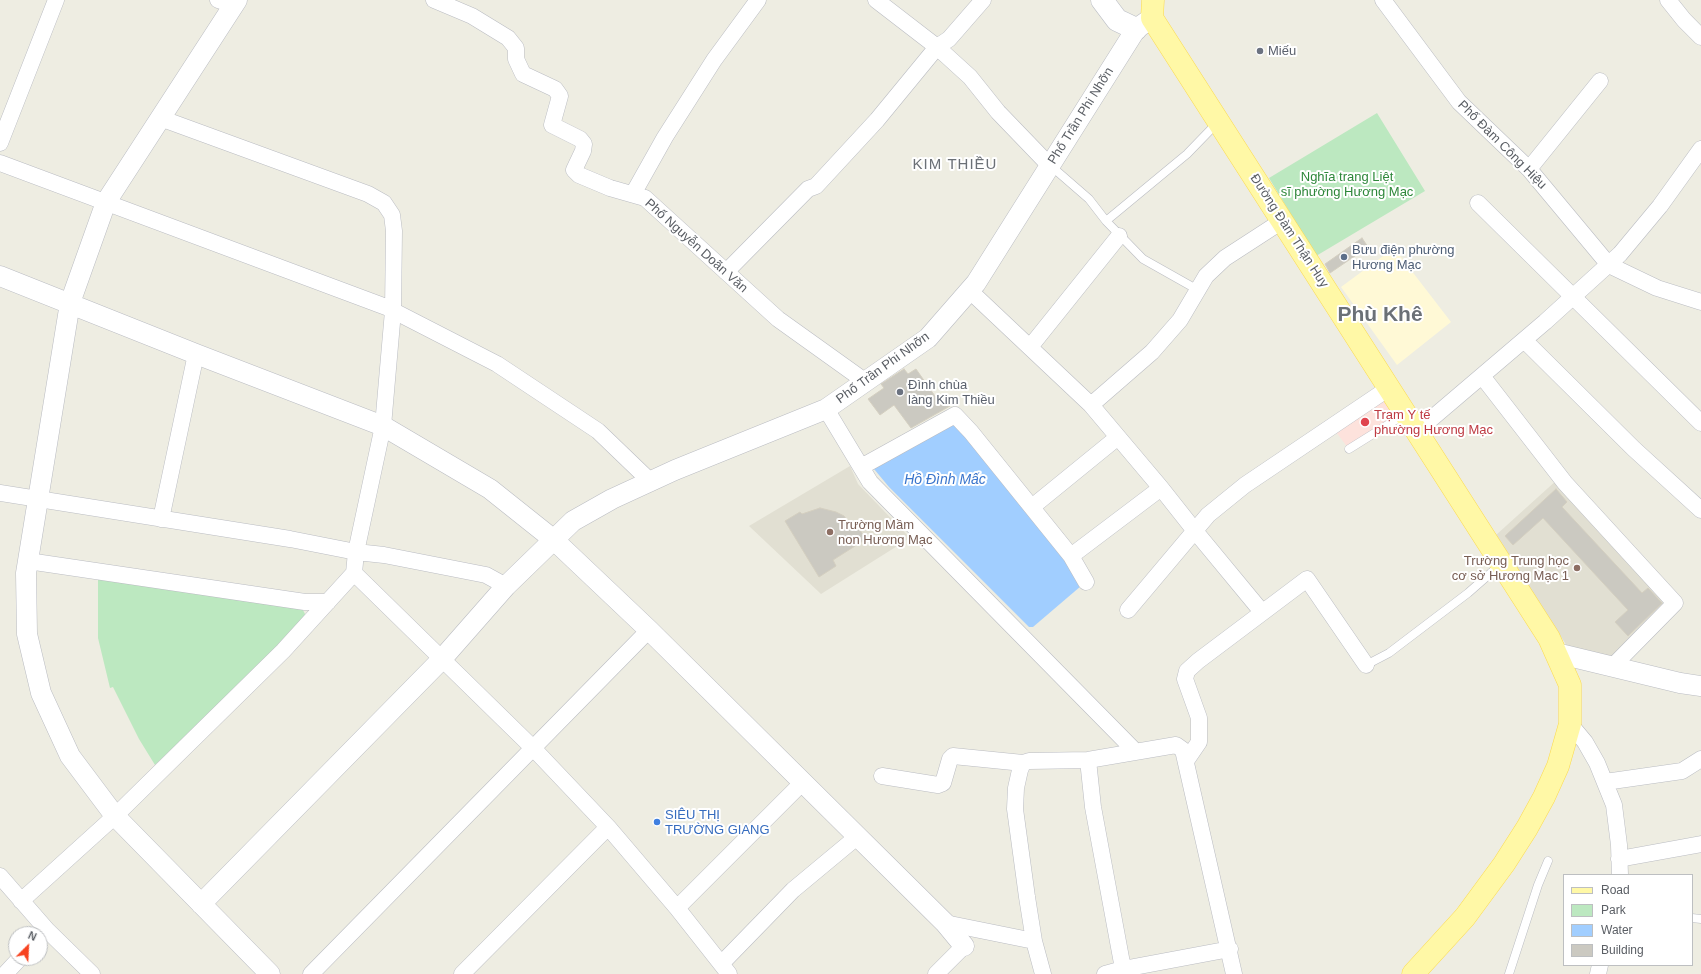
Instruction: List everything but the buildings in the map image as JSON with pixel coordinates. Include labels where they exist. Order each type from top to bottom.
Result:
[{"type":"main road","points":[[1102,0],[1118,20],[1147,16]]},
{"type":"main road","name":"Đường Đàm Thận Huy","points":[[1147,16],[1218,121],[1550,638],[1570,685],[1570,724],[1558,766],[1527,828],[1504,864],[1465,917],[1414,974]]},
{"type":"street","points":[[0,143],[56,0]]},
{"type":"street","name":"Phố Nguyễn Doãn Văn","points":[[434,0],[472,16],[508,38],[516,48],[516,59],[523,74],[555,89],[560,96],[552,124],[580,139],[584,144],[583,151],[574,170],[579,175],[610,188],[645,198],[778,319],[866,382]]},
{"type":"street","points":[[633,194],[664,137],[714,60],[758,0]]},
{"type":"street","points":[[876,0],[937,47],[970,77],[998,112],[1050,166]]},
{"type":"street","points":[[726,272],[808,189],[816,186],[876,120],[937,47],[949,39],[983,0]]},
{"type":"street","name":"Phố Đàm Công Hiệu","points":[[1383,0],[1459,102],[1529,169],[1609,265],[1657,288],[1699,298]]},
{"type":"street","points":[[1668,0],[1698,29]]},
{"type":"street","points":[[229,2],[160,118],[106,202],[70,303],[26,574],[27,634],[41,692],[70,756],[115,816],[270,974]]},
{"type":"street","name":"Phố Trần Phi Nhỡn","points":[[201,904],[441,660],[506,586],[573,521],[612,499],[650,481],[826,409],[928,338],[976,283],[1147,16]]},
{"type":"street","points":[[1529,169],[1600,81]]},
{"type":"street","points":[[21,901],[115,816],[283,651],[354,574],[356,552],[383,426],[393,311],[394,231],[392,215],[384,203],[368,194],[160,118]]},
{"type":"street","points":[[1417,431],[1609,265],[1660,206],[1701,149]]},
{"type":"street","points":[[0,163],[393,311],[497,364],[529,385],[598,431],[650,481]]},
{"type":"street","points":[[1478,203],[1701,423]]},
{"type":"street","points":[[1091,405],[1152,352],[1180,320],[1206,276],[1225,258],[1282,220]]},
{"type":"street","points":[[1030,348],[1119,236]]},
{"type":"street","points":[[0,276],[383,426],[490,489],[554,540],[649,630],[945,923],[964,946],[936,974]]},
{"type":"street","points":[[969,290],[1091,405],[1162,488],[1194,531],[1262,612]]},
{"type":"street","points":[[1524,340],[1634,449],[1701,510]]},
{"type":"street","points":[[161,519],[196,354]]},
{"type":"street","points":[[1482,376],[1565,483],[1675,603],[1612,666]]},
{"type":"street","points":[[1128,610],[1208,515],[1245,485],[1389,388]]},
{"type":"street","points":[[826,409],[870,482],[1135,751]]},
{"type":"street","points":[[861,467],[955,414],[1071,556],[1086,582]]},
{"type":"street","points":[[1032,507],[1118,438]]},
{"type":"street","points":[[1071,556],[1162,488]]},
{"type":"street","points":[[0,493],[290,539],[356,552],[384,555],[486,575],[506,586]]},
{"type":"street","points":[[28,561],[305,602],[328,602]]},
{"type":"street","points":[[354,574],[533,748],[608,827],[677,908],[725,969],[793,890],[858,836]]},
{"type":"street","points":[[1186,761],[1199,742],[1199,718],[1185,678],[1187,671],[1198,661],[1307,579],[1366,665]]},
{"type":"street","points":[[311,974],[649,630]]},
{"type":"street","points":[[1556,653],[1680,683],[1701,686]]},
{"type":"street","points":[[1570,724],[1585,742],[1597,763],[1614,805],[1620,867],[1701,844]]},
{"type":"street","points":[[882,776],[938,786],[942,783],[950,758],[953,756],[1023,763],[1029,761],[1088,760],[1176,745],[1184,750],[1230,949],[1234,974]]},
{"type":"street","points":[[1605,782],[1682,771],[1701,759]]},
{"type":"street","points":[[1088,760],[1094,807],[1124,971]]},
{"type":"street","points":[[1023,763],[1017,782],[1015,809],[1034,941],[1042,974]]},
{"type":"street","points":[[677,908],[802,783]]},
{"type":"street","points":[[462,974],[608,827]]},
{"type":"street","points":[[0,876],[21,901],[38,926]]},
{"type":"street","points":[[945,923],[1034,941]]},
{"type":"street","points":[[48,937],[92,974]]},
{"type":"street","points":[[1105,974],[1230,949]]},
{"type":"street","points":[[5,974],[12,966]]},
{"type":"lane","points":[[1106,221],[1187,154],[1218,121]]},
{"type":"lane","points":[[1050,166],[1089,199],[1119,236],[1143,259],[1198,290]]},
{"type":"lane","points":[[1349,449],[1405,413]]},
{"type":"lane","points":[[1366,665],[1389,653],[1468,593],[1502,563]]},
{"type":"lane","points":[[1509,974],[1538,885],[1548,861]]},
{"type":"shaded area","points":[[1394,248],[1451,322],[1397,365],[1341,287]]},
{"type":"shaded area","name":"Trạm Y tế phường Hương Mạc","points":[[1382,395],[1397,416],[1348,448],[1333,428]]},
{"type":"shaded area","name":"Trường Mầm non Hương Mạc","points":[[850,466],[858,484],[910,538],[821,594],[749,526]]},
{"type":"shaded area","name":"Trường Trung học cơ sở Hương Mạc 1","points":[[1558,479],[1667,601],[1613,661],[1567,646],[1496,535]]},
{"type":"green space","name":"Nghĩa trang Liệt sĩ phường Hương Mạc","points":[[1377,113],[1425,191],[1316,256],[1269,178]]},
{"type":"green space","points":[[98,579],[302,608],[305,614],[303,621],[280,646],[155,765],[139,739],[113,687],[110,688],[98,638]]},
{"type":"water","name":"Hồ Đình Mấc","points":[[953,422],[1063,555],[1081,586],[1033,627],[1029,627],[889,487],[874,469]]},
{"type":"place","name":"Miếu","points":[[1260,51]]},
{"type":"place","name":"Bưu điện phường Hương Mạc","points":[[1344,257]]},
{"type":"place","name":"Đình chùa làng Kim Thiều","points":[[900,392]]},
{"type":"place","name":"Trạm Y tế phường Hương Mạc","points":[[1365,422]]},
{"type":"place","name":"Trường Mầm non Hương Mạc","points":[[830,532]]},
{"type":"place","name":"Trường Trung học cơ sở Hương Mạc 1","points":[[1577,568]]},
{"type":"place","name":"SIÊU THỊ TRƯỜNG GIANG","points":[[657,822]]},
{"type":"district","name":"KIM THIỀU","points":[[955,165]]},
{"type":"district","name":"Phù Khê","points":[[1380,315]]}]
